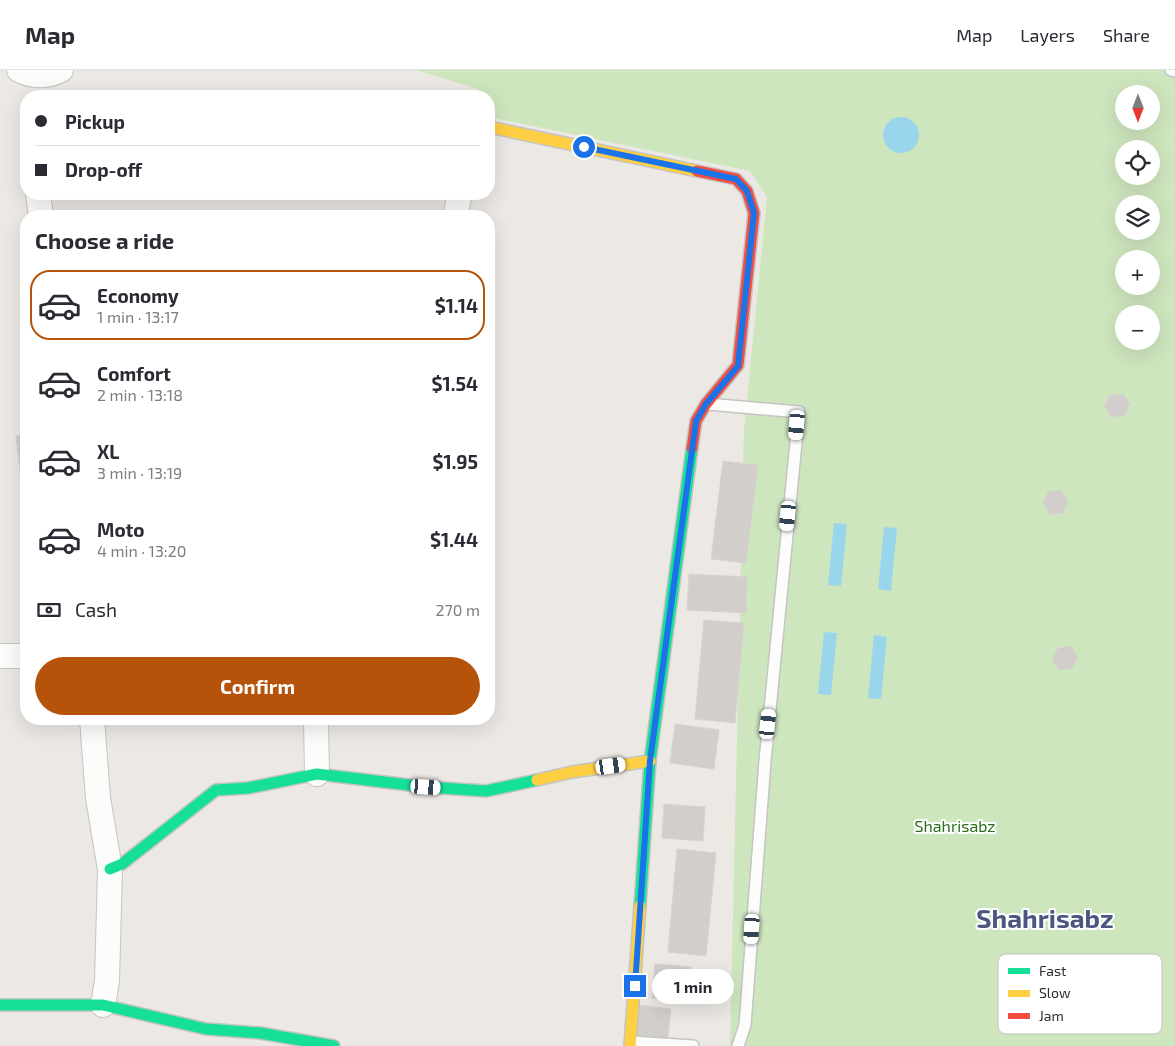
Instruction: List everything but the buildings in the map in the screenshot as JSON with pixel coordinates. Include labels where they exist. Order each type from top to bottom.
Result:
[{"type":"street","points":[[25,80],[56,74],[62,70]]},
{"type":"street","points":[[495,128],[736,179],[747,191],[754,213],[738,366],[706,404],[696,421],[650,761],[627,1045]]},
{"type":"street","points":[[0,656],[20,656]]},
{"type":"street","points":[[92,725],[98,798],[110,869],[107,981],[103,1005]]},
{"type":"street","points":[[316,725],[317,774]]},
{"type":"street","points":[[110,869],[122,864],[216,790],[248,788],[317,774],[426,787],[486,791],[572,772],[650,761]]},
{"type":"street","points":[[0,1005],[103,1005],[206,1029],[260,1033],[334,1046]]},
{"type":"lane","points":[[706,404],[799,412],[765,761],[745,1026],[738,1046]]},
{"type":"lane","points":[[627,1045],[693,1046]]},
{"type":"green space","name":"Shahrisabz","points":[[416,70],[1175,70],[1175,1046],[730,1046],[744,430],[767,197],[750,171],[495,118],[495,90],[478,90]]},
{"type":"water","points":[[901,117],[908,118],[914,122],[918,128],[918,142],[914,148],[908,152],[901,153],[894,152],[888,148],[884,142],[883,135],[884,128],[888,122],[894,118]]},
{"type":"water","points":[[834,523],[847,524],[841,586],[828,585]]},
{"type":"water","points":[[884,527],[897,528],[891,591],[878,589]]},
{"type":"water","points":[[824,632],[837,633],[831,695],[818,694]]},
{"type":"water","points":[[874,635],[887,637],[881,699],[868,698]]},
{"type":"traffic: fast","points":[[640,906],[650,761],[692,448]]},
{"type":"traffic: fast","points":[[110,869],[122,864],[216,790],[248,788],[317,774],[426,787],[486,791],[537,780]]},
{"type":"traffic: fast","points":[[0,1005],[103,1005],[206,1029],[260,1033],[334,1046]]},
{"type":"traffic: slow","points":[[495,128],[697,171]]},
{"type":"traffic: slow","points":[[537,780],[572,772],[650,761]]},
{"type":"traffic: slow","points":[[630,1046],[640,906]]},
{"type":"traffic: jam","points":[[692,448],[696,421],[706,404],[738,365],[754,213],[747,191],[736,179],[697,171]]},
{"type":"district","name":"Shahrisabz","points":[[1045,917]]},
{"type":"route","points":[[584,147],[736,179],[747,191],[754,213],[738,366],[706,404],[696,421],[650,761],[635,986]]}]
